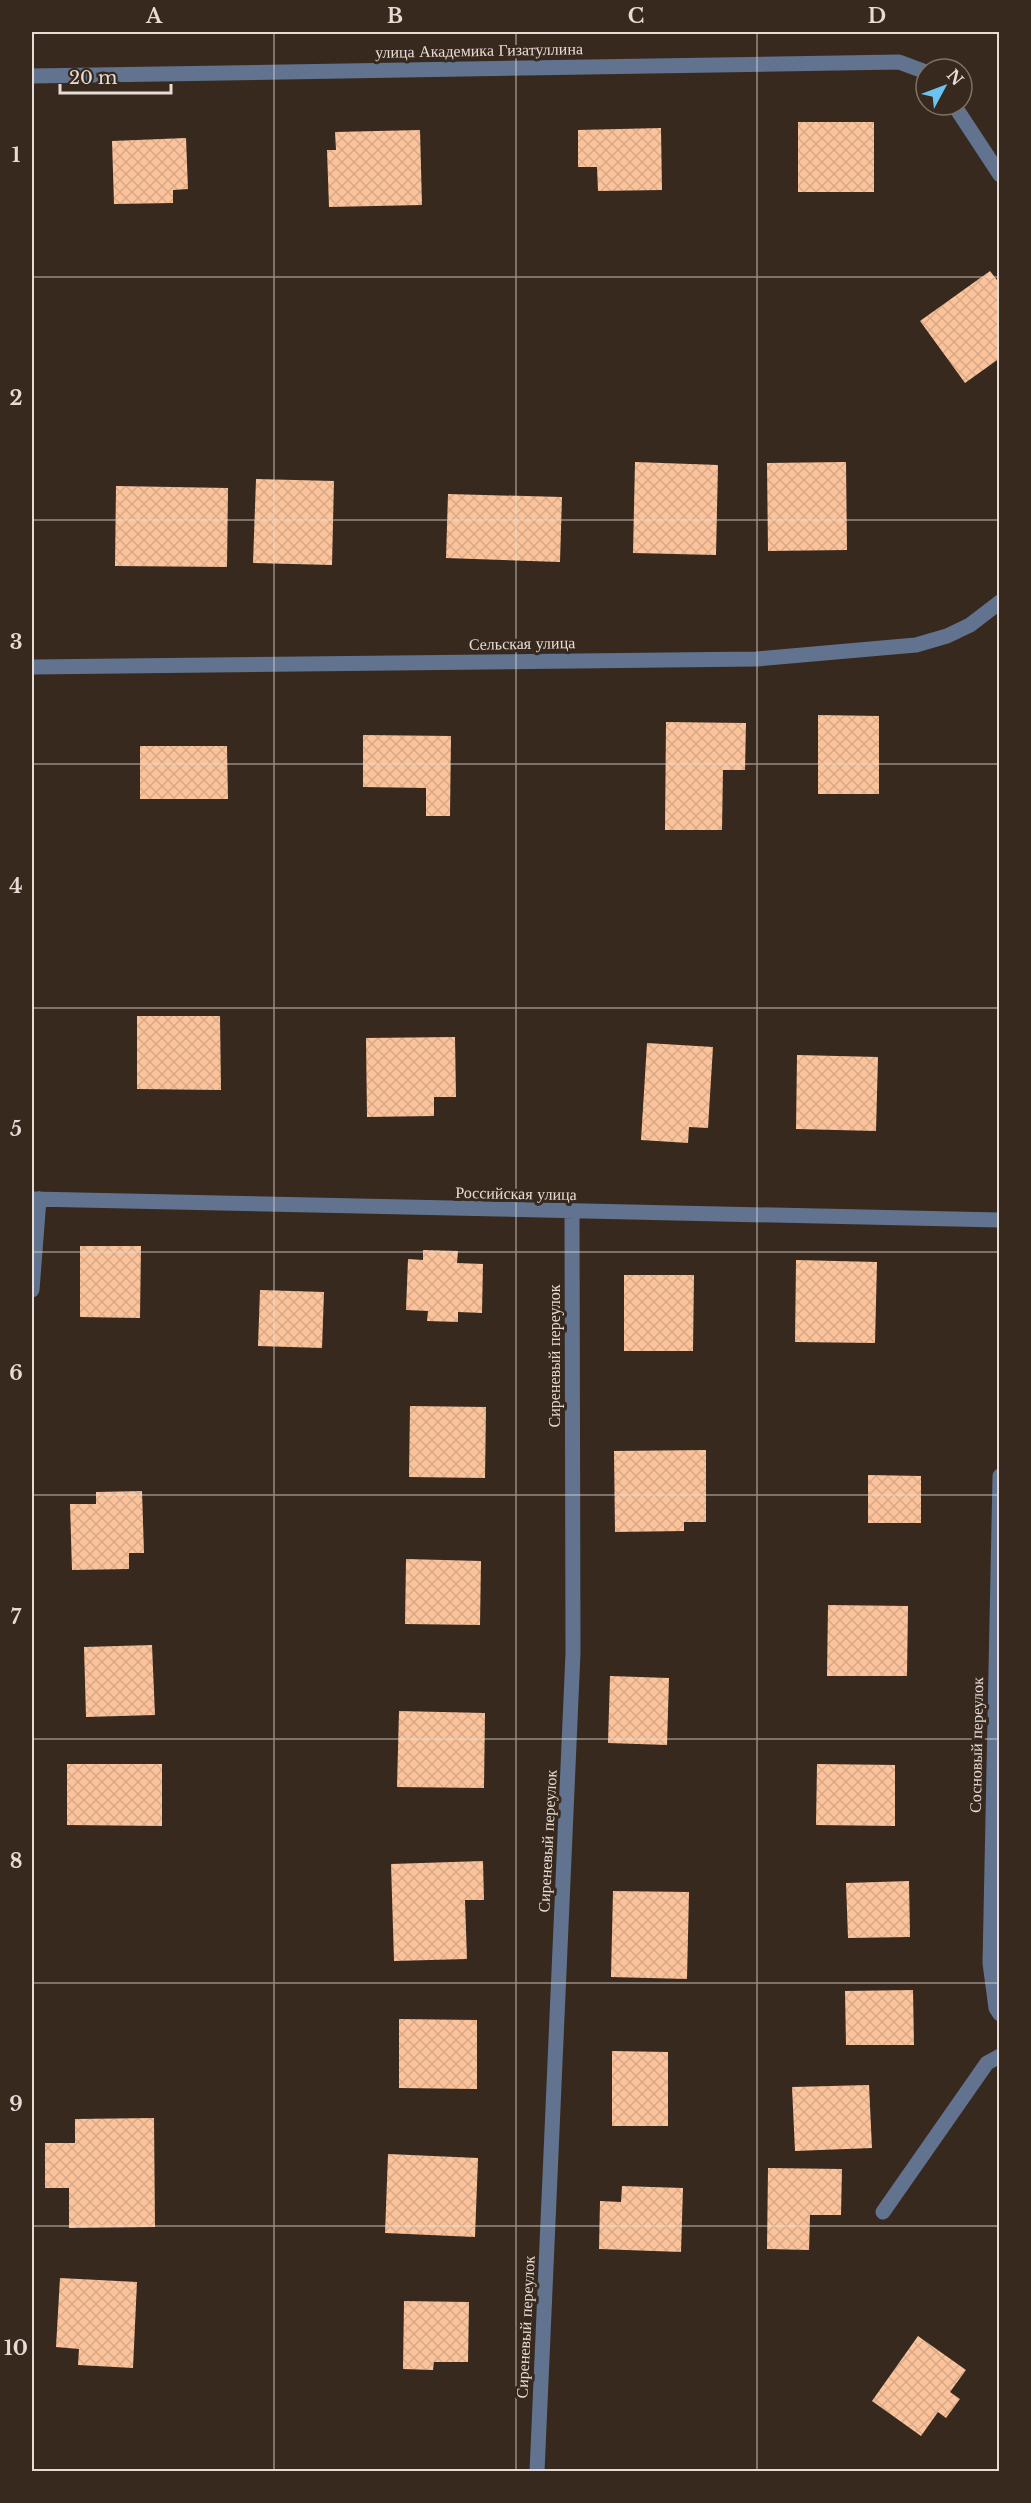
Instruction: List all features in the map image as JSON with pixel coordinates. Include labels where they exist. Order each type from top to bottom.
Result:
[{"type":"street","name":"улица Академика Гизатуллина","points":[[32,76],[899,62],[914,68]]},
{"type":"street","points":[[962,117],[999,176]]},
{"type":"street","name":"Сельская улица","points":[[32,667],[757,659],[916,645],[947,636],[969,625],[999,602]]},
{"type":"street","points":[[32,1290],[35,1199]]},
{"type":"street","name":"Российская улица","points":[[35,1199],[999,1220]]},
{"type":"street","name":"Сиреневый переулок","points":[[537,2472],[573,1653],[572,1212]]},
{"type":"street","name":"Сосновый переулок","points":[[999,1476],[990,1963],[996,2008],[999,2014]]},
{"type":"street","points":[[884,2212],[987,2063],[999,2056]]},
{"type":"building","points":[[798,122],[874,122],[874,192],[798,192]]},
{"type":"building","points":[[661,128],[662,190],[598,191],[597,167],[578,167],[578,130]]},
{"type":"building","points":[[420,130],[422,205],[329,207],[327,150],[336,150],[335,132]]},
{"type":"building","points":[[186,138],[188,189],[173,190],[173,203],[114,204],[112,141]]},
{"type":"building","points":[[990,271],[1000,284],[1000,358],[965,383],[920,321]]},
{"type":"building","points":[[635,462],[718,465],[716,555],[633,553]]},
{"type":"building","points":[[846,462],[847,550],[768,551],[767,463]]},
{"type":"building","points":[[256,479],[334,481],[332,565],[253,563]]},
{"type":"building","points":[[116,486],[228,488],[227,567],[115,566]]},
{"type":"building","points":[[448,494],[562,497],[560,562],[446,558]]},
{"type":"building","points":[[818,715],[879,716],[879,794],[818,794]]},
{"type":"building","points":[[666,722],[746,723],[745,770],[723,770],[722,830],[665,830]]},
{"type":"building","points":[[363,735],[451,736],[450,816],[426,816],[426,788],[363,787]]},
{"type":"building","points":[[140,746],[227,746],[228,799],[140,799]]},
{"type":"building","points":[[137,1016],[220,1016],[221,1090],[137,1089]]},
{"type":"building","points":[[455,1037],[456,1097],[434,1097],[434,1116],[367,1117],[366,1038]]},
{"type":"building","points":[[647,1043],[713,1047],[708,1128],[689,1127],[688,1143],[641,1140]]},
{"type":"building","points":[[797,1055],[878,1057],[876,1131],[796,1129]]},
{"type":"building","points":[[80,1246],[141,1246],[140,1318],[80,1317]]},
{"type":"building","points":[[423,1250],[458,1251],[457,1263],[483,1264],[482,1313],[458,1312],[458,1322],[427,1321],[428,1311],[406,1310],[408,1259],[423,1260]]},
{"type":"building","points":[[796,1260],[877,1262],[875,1343],[795,1342]]},
{"type":"building","points":[[624,1275],[694,1275],[693,1351],[624,1351]]},
{"type":"building","points":[[260,1290],[324,1292],[322,1348],[258,1346]]},
{"type":"building","points":[[410,1406],[486,1407],[485,1478],[409,1477]]},
{"type":"building","points":[[706,1450],[706,1522],[684,1522],[684,1531],[615,1532],[614,1451]]},
{"type":"building","points":[[868,1475],[921,1476],[921,1523],[868,1523]]},
{"type":"building","points":[[142,1491],[144,1553],[129,1553],[129,1569],[72,1570],[70,1504],[96,1504],[96,1492]]},
{"type":"building","points":[[406,1559],[481,1561],[480,1625],[405,1624]]},
{"type":"building","points":[[828,1605],[908,1606],[907,1676],[827,1676]]},
{"type":"building","points":[[152,1645],[155,1715],[86,1717],[84,1647]]},
{"type":"building","points":[[610,1676],[669,1678],[667,1745],[608,1743]]},
{"type":"building","points":[[399,1711],[485,1713],[484,1788],[397,1787]]},
{"type":"building","points":[[67,1764],[162,1764],[162,1826],[67,1825]]},
{"type":"building","points":[[817,1764],[895,1765],[895,1826],[816,1825]]},
{"type":"building","points":[[483,1861],[484,1900],[465,1900],[467,1959],[394,1961],[391,1864]]},
{"type":"building","points":[[909,1881],[910,1937],[848,1938],[846,1883]]},
{"type":"building","points":[[613,1891],[689,1892],[687,1979],[611,1977]]},
{"type":"building","points":[[913,1990],[914,2045],[846,2045],[845,1991]]},
{"type":"building","points":[[399,2019],[477,2020],[477,2089],[399,2088]]},
{"type":"building","points":[[612,2051],[668,2052],[668,2126],[612,2126]]},
{"type":"building","points":[[869,2085],[872,2148],[795,2151],[792,2087]]},
{"type":"building","points":[[154,2118],[155,2227],[69,2228],[69,2188],[45,2188],[45,2143],[75,2143],[75,2119]]},
{"type":"building","points":[[388,2154],[478,2158],[475,2237],[385,2233]]},
{"type":"building","points":[[768,2168],[842,2169],[841,2215],[810,2215],[809,2250],[767,2249]]},
{"type":"building","points":[[622,2186],[683,2188],[681,2252],[599,2249],[600,2201],[621,2202]]},
{"type":"building","points":[[60,2278],[137,2282],[133,2368],[78,2365],[79,2349],[56,2347]]},
{"type":"building","points":[[404,2301],[469,2302],[468,2362],[434,2362],[433,2370],[403,2369]]},
{"type":"building","points":[[918,2336],[966,2370],[950,2392],[960,2399],[946,2418],[938,2412],[921,2436],[872,2401]]}]
